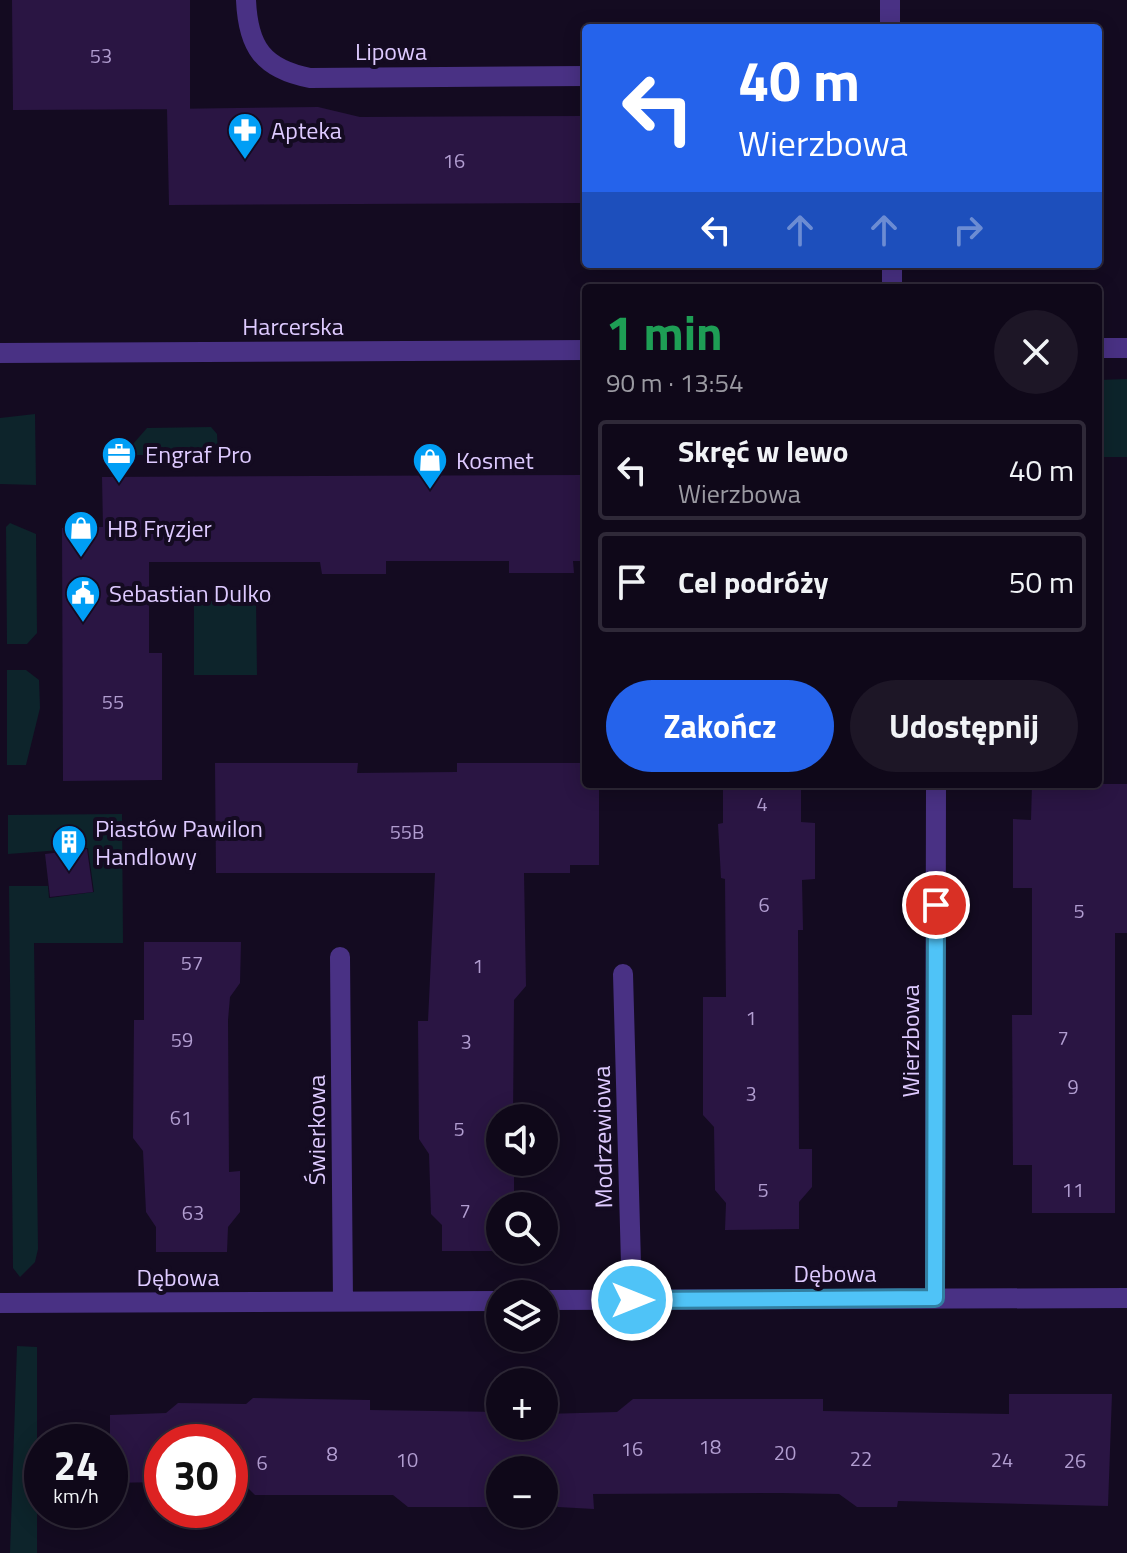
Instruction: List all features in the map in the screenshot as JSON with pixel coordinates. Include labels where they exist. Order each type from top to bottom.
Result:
[{"type":"street","name":"Lipowa","points":[[246,0],[247,22],[257,48],[269,63],[290,74],[310,78],[582,76]]},
{"type":"street","points":[[890,0],[890,24]]},
{"type":"street","points":[[1102,348],[1127,348]]},
{"type":"street","name":"Harcerska","points":[[0,353],[582,350]]},
{"type":"street","name":"Wierzbowa","points":[[935,1298],[936,788]]},
{"type":"street","name":"Świerkowa","points":[[340,957],[343,1302]]},
{"type":"street","name":"Modrzewiowa","points":[[623,974],[632,1300]]},
{"type":"street","name":"Dębowa","points":[[558,1300],[1127,1298]]},
{"type":"street","name":"Dębowa","points":[[0,1303],[486,1301]]},
{"type":"shaded area","points":[[1127,379],[1127,457],[1102,457],[1102,380]]},
{"type":"shaded area","points":[[35,414],[36,485],[0,484],[0,418]]},
{"type":"shaded area","points":[[211,427],[217,434],[218,455],[133,455],[133,444],[147,428]]},
{"type":"shaded area","points":[[10,523],[36,534],[37,633],[27,644],[7,644],[6,527]]},
{"type":"shaded area","points":[[194,601],[256,601],[257,675],[194,675]]},
{"type":"shaded area","points":[[7,670],[26,670],[39,680],[40,708],[26,765],[7,765]]},
{"type":"shaded area","points":[[122,814],[123,943],[34,943],[38,1249],[35,1262],[20,1277],[13,1268],[9,886],[48,886],[49,898],[94,892],[88,848],[8,854],[8,815]]},
{"type":"shaded area","points":[[17,1346],[37,1347],[37,1424],[24,1424],[24,1528],[37,1528],[37,1553],[10,1553]]},
{"type":"building","points":[[12,0],[190,0],[190,109],[13,110]]},
{"type":"building","points":[[318,107],[360,117],[582,116],[582,203],[169,205],[167,109]]},
{"type":"building","points":[[582,475],[582,561],[573,561],[574,573],[509,573],[509,561],[386,561],[386,574],[322,574],[320,562],[149,562],[149,653],[162,653],[162,780],[63,781],[62,528],[103,527],[102,477]]},
{"type":"building","points":[[215,763],[358,763],[357,773],[457,772],[457,763],[582,763],[582,788],[599,788],[599,865],[570,865],[570,873],[524,873],[526,986],[514,1000],[513,1104],[486,1104],[486,1176],[514,1176],[514,1192],[486,1192],[486,1251],[442,1251],[442,1225],[431,1214],[429,1154],[419,1139],[418,1021],[428,1021],[435,873],[216,873]]},
{"type":"building","points":[[1102,784],[1127,784],[1127,933],[1115,933],[1115,1213],[1032,1213],[1032,1165],[1013,1165],[1012,1015],[1032,1015],[1032,888],[1013,888],[1013,819],[1031,820],[1032,788],[1102,788]]},
{"type":"building","points":[[723,788],[801,788],[801,822],[815,823],[815,879],[802,880],[803,930],[798,930],[799,1149],[812,1149],[812,1187],[799,1202],[799,1229],[725,1230],[726,1203],[715,1190],[714,1127],[703,1115],[703,997],[726,997],[725,879],[721,878],[718,824],[723,823]]},
{"type":"building","name":"Piastów Pawilon Handlowy","points":[[87,849],[93,892],[50,897],[45,854]]},
{"type":"building","points":[[144,942],[241,942],[240,983],[230,997],[228,1020],[229,1172],[240,1171],[240,1212],[228,1227],[227,1252],[156,1252],[156,1227],[146,1212],[143,1151],[133,1138],[134,1020],[144,1020]]},
{"type":"building","points":[[1009,1394],[1112,1394],[1108,1506],[898,1501],[897,1507],[857,1507],[839,1494],[781,1493],[593,1494],[594,1509],[558,1507],[558,1456],[486,1456],[486,1507],[408,1507],[393,1495],[255,1495],[248,1488],[248,1424],[144,1424],[144,1482],[128,1483],[128,1424],[110,1424],[110,1415],[166,1413],[178,1403],[246,1404],[253,1398],[370,1400],[370,1410],[486,1412],[486,1440],[558,1440],[558,1414],[617,1412],[633,1399],[823,1399],[823,1411],[1009,1414]]},
{"type":"place","name":"Apteka","points":[[245,161]]},
{"type":"place","name":"Engraf Pro","points":[[119,485]]},
{"type":"place","name":"Kosmet","points":[[430,491]]},
{"type":"place","name":"HB Fryzjer","points":[[81,559]]},
{"type":"place","name":"Sebastian Dulko","points":[[83,624]]},
{"type":"place","name":"Piastów Pawilon Handlowy","points":[[69,873]]},
{"type":"route","points":[[632,1300],[935,1298],[936,905]]}]
